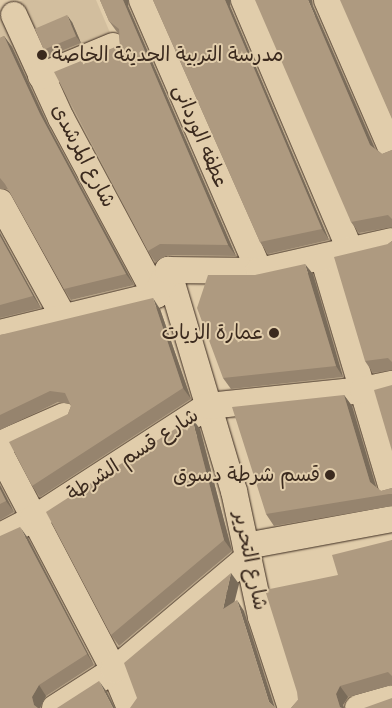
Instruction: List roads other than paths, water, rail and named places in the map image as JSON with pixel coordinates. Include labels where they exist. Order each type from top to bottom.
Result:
[{"type":"street","name":"عطفه الوردانى","points":[[142,0],[259,272]]},
{"type":"street","points":[[244,0],[350,250]]},
{"type":"street","points":[[327,0],[392,150]]},
{"type":"street","name":"شارع المرشدى","points":[[14,15],[41,76],[156,295]]},
{"type":"street","points":[[41,76],[113,46]]},
{"type":"street","points":[[0,202],[63,316]]},
{"type":"street","points":[[0,333],[63,316],[156,295],[168,270],[259,272],[392,241]]},
{"type":"street","points":[[323,257],[392,488]]},
{"type":"street","name":"شارع التحرير","points":[[168,270],[234,492],[262,617],[291,708]]},
{"type":"street","name":"شارع قسم الشرطة","points":[[0,536],[33,519],[208,406],[363,390],[392,384]]},
{"type":"street","points":[[0,444],[64,416]]},
{"type":"street","points":[[0,453],[114,670],[130,708]]},
{"type":"street","points":[[55,708],[114,670],[247,552],[392,519]]},
{"type":"street","points":[[358,708],[392,698]]},
{"type":"place","name":"مدرسة التربية الحديثة الخاصة","points":[[42,55]]},
{"type":"place","name":"عمارة الزيات","points":[[274,333]]},
{"type":"place","name":"قسم شرطة دسوق","points":[[330,475]]}]
